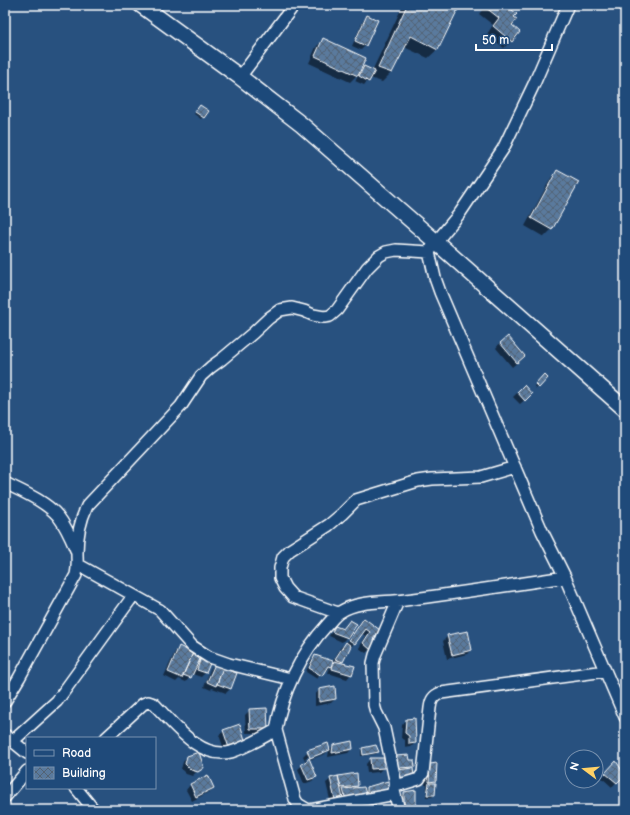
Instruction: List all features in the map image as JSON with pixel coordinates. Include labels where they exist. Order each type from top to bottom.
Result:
[{"type":"street","points":[[141,5],[240,77],[302,125],[433,247],[625,409]]},
{"type":"street","points":[[240,77],[294,5]]},
{"type":"street","points":[[568,5],[534,84],[503,149],[460,213],[433,247],[435,278],[542,531],[565,577],[625,717]]},
{"type":"street","points":[[77,554],[82,518],[86,506],[181,406],[201,376],[211,367],[280,310],[292,308],[312,315],[324,317],[330,316],[337,310],[367,268],[379,256],[386,252],[433,247]]},
{"type":"street","points":[[338,613],[294,597],[285,588],[280,578],[280,568],[283,557],[290,550],[329,525],[356,500],[418,481],[481,477],[515,467]]},
{"type":"street","points":[[5,482],[48,507],[59,517],[69,534],[77,554],[79,565],[76,575],[5,701]]},
{"type":"street","points":[[79,565],[160,610],[192,646],[209,656],[229,664],[291,679]]},
{"type":"street","points":[[565,577],[360,605],[349,607],[338,613],[320,633],[291,679],[278,715],[276,730],[295,799],[298,804],[309,810],[390,795],[395,789],[419,779],[423,773],[431,700],[435,695],[605,671]]},
{"type":"street","points":[[26,752],[9,738],[57,701],[133,596]]},
{"type":"street","points":[[398,601],[373,663],[376,712],[384,728],[399,810]]},
{"type":"street","points":[[107,737],[142,704],[148,702],[154,704],[194,744],[206,750],[218,753],[230,752],[249,745],[276,730]]},
{"type":"street","points":[[5,798],[26,772]]},
{"type":"street","points":[[77,789],[94,810]]},
{"type":"building","points":[[407,5],[460,5],[438,50],[411,36],[392,73],[378,68]]},
{"type":"building","points":[[487,5],[506,5],[517,14],[514,17],[517,19],[512,25],[520,32],[512,42],[493,26],[499,18],[485,7]]},
{"type":"building","points":[[367,15],[378,20],[366,46],[355,41]]},
{"type":"building","points":[[323,38],[366,58],[358,76],[315,56]]},
{"type":"building","points":[[364,66],[375,71],[369,82],[359,76]]},
{"type":"building","points":[[200,105],[209,111],[204,118],[195,112]]},
{"type":"building","points":[[557,170],[579,182],[552,230],[531,218]]},
{"type":"building","points":[[508,336],[525,356],[517,363],[500,343]]},
{"type":"building","points":[[544,374],[548,378],[539,388],[535,384]]},
{"type":"building","points":[[524,385],[532,394],[525,401],[517,392]]},
{"type":"building","points":[[364,618],[380,630],[373,639],[376,642],[371,650],[363,643],[370,632],[366,629],[355,644],[349,640]]},
{"type":"building","points":[[350,620],[357,624],[348,638],[332,632],[335,626],[343,629]]},
{"type":"building","points":[[468,631],[472,650],[452,655],[447,635]]},
{"type":"building","points":[[346,642],[351,646],[343,662],[335,659]]},
{"type":"building","points":[[179,646],[193,653],[182,678],[168,672]]},
{"type":"building","points":[[193,653],[201,657],[191,678],[183,675]]},
{"type":"building","points":[[315,655],[333,661],[331,667],[328,666],[322,676],[309,668]]},
{"type":"building","points":[[201,657],[211,661],[206,673],[197,670]]},
{"type":"building","points":[[334,661],[355,666],[352,675],[332,669]]},
{"type":"building","points":[[215,664],[223,668],[216,686],[207,682]]},
{"type":"building","points":[[223,668],[237,673],[231,689],[217,684]]},
{"type":"building","points":[[335,686],[336,699],[319,702],[319,689]]},
{"type":"building","points":[[267,708],[268,729],[250,729],[249,709]]},
{"type":"building","points":[[415,718],[416,743],[409,744],[409,736],[405,733],[406,719]]},
{"type":"building","points":[[240,724],[246,743],[229,748],[223,730]]},
{"type":"building","points":[[352,741],[353,749],[332,753],[333,745]]},
{"type":"building","points":[[328,743],[330,750],[310,758],[307,750]]},
{"type":"building","points":[[376,745],[379,752],[363,755],[362,748]]},
{"type":"building","points":[[199,752],[204,768],[198,772],[191,770],[185,764],[187,756]]},
{"type":"building","points":[[409,755],[410,760],[414,760],[415,767],[398,768],[395,756]]},
{"type":"building","points":[[309,758],[317,777],[308,780],[301,764],[305,763]]},
{"type":"building","points":[[370,758],[384,758],[384,768],[371,769]]},
{"type":"building","points":[[616,761],[625,775],[617,783],[605,773]]},
{"type":"building","points":[[437,763],[436,781],[429,782],[430,764]]},
{"type":"building","points":[[413,768],[414,776],[399,778],[397,770]]},
{"type":"building","points":[[357,773],[358,786],[341,788],[338,776]]},
{"type":"building","points":[[208,775],[214,788],[196,797],[190,784]]},
{"type":"building","points":[[338,776],[343,799],[335,800],[330,778]]},
{"type":"building","points":[[388,781],[390,789],[367,794],[367,787]]},
{"type":"building","points":[[429,783],[436,783],[435,795],[427,795]]},
{"type":"building","points":[[364,787],[366,794],[345,797],[343,789]]},
{"type":"building","points":[[416,790],[416,807],[404,807],[404,792]]}]
